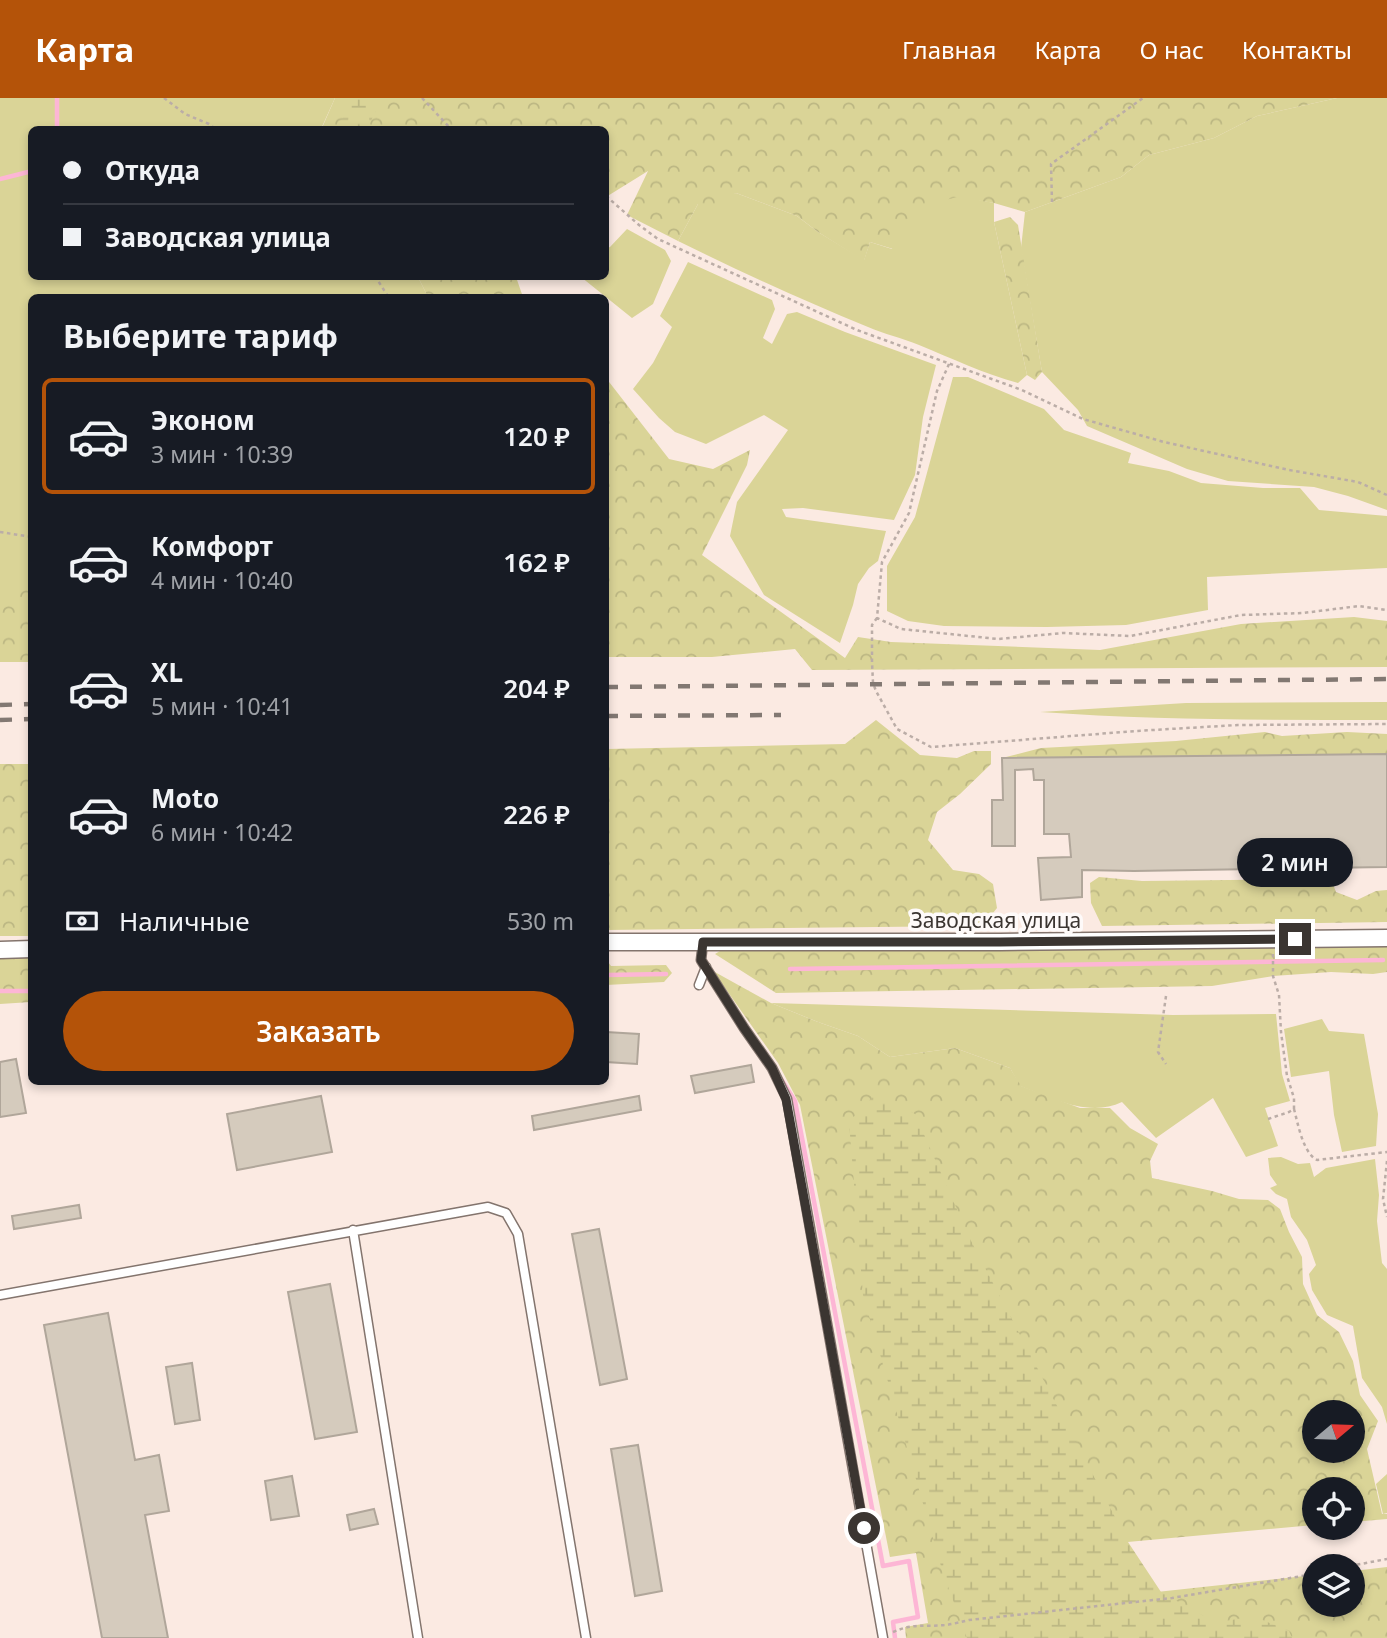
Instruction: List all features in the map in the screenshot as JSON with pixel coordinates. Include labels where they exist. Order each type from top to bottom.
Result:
[{"type":"street","name":"Заводская улица","points":[[609,943],[1387,938]]},
{"type":"street","points":[[0,950],[28,949]]},
{"type":"lane","points":[[703,942],[701,960],[772,1068],[786,1099],[883,1637]]},
{"type":"lane","points":[[699,985],[706,967]]},
{"type":"lane","points":[[0,1295],[488,1207],[506,1213],[518,1234],[586,1638]]},
{"type":"lane","points":[[353,1230],[418,1638]]},
{"type":"path","points":[[164,98],[185,114],[209,126]]},
{"type":"path","points":[[422,98],[448,126]]},
{"type":"path","points":[[1052,202],[1051,164],[1143,98]]},
{"type":"path","points":[[609,200],[658,239],[858,330],[1022,390],[1083,419],[1164,442],[1289,470],[1358,482],[1387,495]]},
{"type":"path","points":[[949,363],[937,391],[909,513],[882,562],[877,618],[873,625],[873,683],[897,729],[932,747],[1238,725],[1387,724]]},
{"type":"path","points":[[0,533],[28,536]]},
{"type":"path","points":[[877,618],[901,629],[998,639],[1063,634],[1130,636],[1241,615],[1303,613],[1359,606],[1387,610]]},
{"type":"path","points":[[1272,939],[1273,976],[1279,995],[1287,1076],[1299,1128],[1310,1156],[1317,1160],[1387,1152]]},
{"type":"path","points":[[1166,996],[1158,1052],[1166,1064]]},
{"type":"path","points":[[1268,1119],[1294,1108]]},
{"type":"path","points":[[1387,1161],[1383,1199],[1387,1217]]},
{"type":"path","points":[[1365,1563],[1387,1559]]},
{"type":"path","points":[[883,1637],[905,1627],[943,1625],[1172,1598],[1302,1576]]},
{"type":"green space","points":[[0,98],[335,98],[322,126],[28,126],[28,280],[420,280],[426,294],[28,294],[28,582],[0,582]]},
{"type":"green space","points":[[335,98],[1337,98],[1257,116],[1214,138],[1149,155],[1121,177],[1025,212],[994,203],[957,197],[931,204],[893,249],[870,242],[864,261],[797,216],[736,193],[714,205],[698,204],[678,241],[627,215],[648,171],[609,195],[609,126],[323,126]]},
{"type":"green space","points":[[356,98],[382,98],[368,126],[342,126],[340,122]]},
{"type":"green space","points":[[1337,98],[1387,98],[1387,510],[1314,487],[1228,481],[1187,469],[1087,426],[1078,410],[1042,372],[1021,248],[1025,212],[1121,177],[1149,155],[1214,138],[1257,116]]},
{"type":"green space","points":[[914,187],[994,203],[994,222],[1027,375],[1018,383],[844,317],[678,241],[698,204],[736,193],[797,216],[864,260],[870,242],[892,249]]},
{"type":"green space","points":[[1010,217],[1018,225],[1042,372],[1035,380],[1027,375],[994,222]]},
{"type":"green space","points":[[627,229],[665,250],[671,261],[653,304],[632,318],[609,300],[609,294],[602,294],[585,280],[609,280],[610,247]]},
{"type":"green space","points":[[688,262],[772,300],[775,309],[763,338],[772,344],[787,314],[797,312],[936,365],[923,417],[915,475],[894,520],[803,508],[782,509],[786,517],[886,531],[878,561],[869,568],[858,584],[840,643],[764,595],[730,536],[737,502],[788,430],[764,415],[706,444],[675,432],[633,389],[653,363],[672,327],[660,316]]},
{"type":"green space","points":[[420,280],[517,280],[522,294],[426,294]]},
{"type":"green space","points":[[953,377],[968,377],[1044,409],[1064,430],[1131,453],[1128,463],[1169,471],[1201,483],[1300,488],[1319,510],[1387,516],[1387,568],[1207,577],[1208,610],[1126,625],[944,626],[908,621],[887,611],[887,566],[915,517]]},
{"type":"green space","points":[[609,382],[669,459],[713,469],[750,450],[747,465],[702,555],[845,658],[858,637],[891,642],[1100,650],[1241,624],[1354,617],[1387,621],[1387,667],[812,670],[795,649],[712,657],[609,657]]},
{"type":"green space","points":[[0,582],[28,582],[28,662],[0,662]]},
{"type":"green space","points":[[1387,702],[1387,720],[1170,718],[1040,712],[1186,703]]},
{"type":"green space","points":[[876,720],[920,755],[957,758],[974,751],[991,751],[991,764],[937,812],[928,840],[953,870],[979,874],[993,884],[997,908],[989,918],[971,926],[609,930],[609,749],[845,744]]},
{"type":"green space","points":[[1265,732],[1282,736],[1347,732],[1387,734],[1387,754],[1002,758],[1041,748],[1176,741]]},
{"type":"green space","points":[[0,764],[28,764],[28,936],[0,936]]},
{"type":"green space","points":[[1099,877],[1142,881],[1331,879],[1336,892],[1357,900],[1376,891],[1387,890],[1387,922],[1102,926],[1091,903],[1090,883]]},
{"type":"green space","points":[[1387,944],[1387,972],[1373,974],[1331,972],[1273,976],[1212,986],[776,993],[715,954],[720,951]]},
{"type":"green space","points":[[28,956],[28,1002],[0,1004],[0,957]]},
{"type":"green space","points":[[609,963],[611,966],[666,965],[672,973],[664,982],[609,985]]},
{"type":"green space","points":[[713,971],[771,1003],[858,1036],[890,1057],[955,1048],[1010,1068],[1021,1086],[1080,1108],[1110,1108],[1130,1128],[1158,1144],[1150,1161],[1152,1178],[1239,1199],[1268,1200],[1280,1209],[1302,1257],[1303,1284],[1317,1315],[1339,1332],[1353,1361],[1363,1400],[1302,1400],[1302,1463],[1365,1463],[1365,1402],[1378,1421],[1367,1449],[1382,1514],[1387,1514],[1387,1519],[1365,1521],[1365,1477],[1302,1477],[1302,1526],[975,1556],[981,1611],[1302,1576],[1302,1617],[1365,1617],[1365,1570],[1387,1567],[1387,1638],[906,1638],[905,1627],[928,1623],[916,1553],[890,1557],[800,1105],[778,1063]]},
{"type":"green space","points":[[771,1003],[1173,1015],[1276,1014],[1282,1074],[1290,1101],[1265,1108],[1278,1146],[1246,1157],[1213,1098],[1156,1138],[1122,1102],[1097,1108],[1058,1101],[1020,1086],[1010,1068],[955,1048],[890,1057],[858,1036]]},
{"type":"green space","points":[[1322,1019],[1329,1031],[1364,1034],[1378,1114],[1376,1146],[1342,1152],[1329,1071],[1291,1077],[1284,1029]]},
{"type":"green space","points":[[877,1092],[915,1114],[970,1239],[1128,1542],[1161,1592],[1216,1623],[1253,1616],[1289,1631],[1292,1638],[967,1638],[943,1573],[863,1295],[849,1122]]},
{"type":"green space","points":[[1281,1157],[1298,1164],[1310,1163],[1314,1177],[1326,1168],[1375,1159],[1379,1195],[1377,1221],[1382,1263],[1387,1269],[1387,1424],[1382,1407],[1362,1378],[1353,1326],[1327,1315],[1312,1290],[1309,1274],[1316,1265],[1307,1240],[1291,1217],[1287,1199],[1270,1188],[1277,1185],[1270,1175],[1268,1158]]},
{"type":"green space","points":[[1387,1474],[1387,1513],[1383,1514],[1376,1484]]},
{"type":"building","points":[[1387,754],[1387,867],[1082,870],[1082,897],[1041,900],[1038,858],[1071,857],[1069,834],[1044,834],[1044,780],[1034,780],[1033,769],[1015,770],[1015,846],[992,846],[992,800],[1003,800],[1002,758]]},
{"type":"building","points":[[609,1032],[639,1034],[637,1064],[609,1062]]},
{"type":"building","points":[[16,1059],[26,1113],[0,1117],[0,1062]]},
{"type":"building","points":[[751,1065],[754,1082],[695,1093],[691,1076]]},
{"type":"building","points":[[321,1096],[332,1152],[237,1170],[227,1114]]},
{"type":"building","points":[[639,1096],[641,1110],[534,1130],[532,1116]]},
{"type":"building","points":[[79,1205],[81,1218],[14,1229],[12,1216]]},
{"type":"building","points":[[599,1229],[627,1379],[600,1385],[572,1234]]},
{"type":"building","points":[[330,1284],[357,1432],[315,1439],[288,1292]]},
{"type":"building","points":[[108,1313],[135,1460],[159,1455],[169,1511],[145,1515],[168,1638],[102,1638],[44,1325]]},
{"type":"building","points":[[192,1363],[200,1420],[175,1424],[166,1367]]},
{"type":"building","points":[[638,1445],[662,1591],[635,1596],[611,1449]]},
{"type":"building","points":[[292,1476],[299,1516],[271,1520],[265,1481]]},
{"type":"building","points":[[374,1509],[378,1524],[350,1530],[347,1515]]},
{"type":"waterway","points":[[57,98],[57,126]]},
{"type":"waterway","points":[[0,179],[28,172]]},
{"type":"waterway","points":[[790,969],[1383,960]]},
{"type":"waterway","points":[[609,975],[666,974]]},
{"type":"waterway","points":[[0,991],[28,991]]},
{"type":"waterway","points":[[781,1079],[795,1101],[883,1566],[909,1561],[918,1617],[893,1622],[895,1638]]},
{"type":"railway","points":[[609,687],[1387,679]]},
{"type":"railway","points":[[0,705],[28,704]]},
{"type":"railway","points":[[609,716],[781,715]]},
{"type":"railway","points":[[0,720],[28,719]]},
{"type":"route","points":[[864,1528],[786,1099],[772,1068],[701,960],[703,942],[1295,939]]}]
